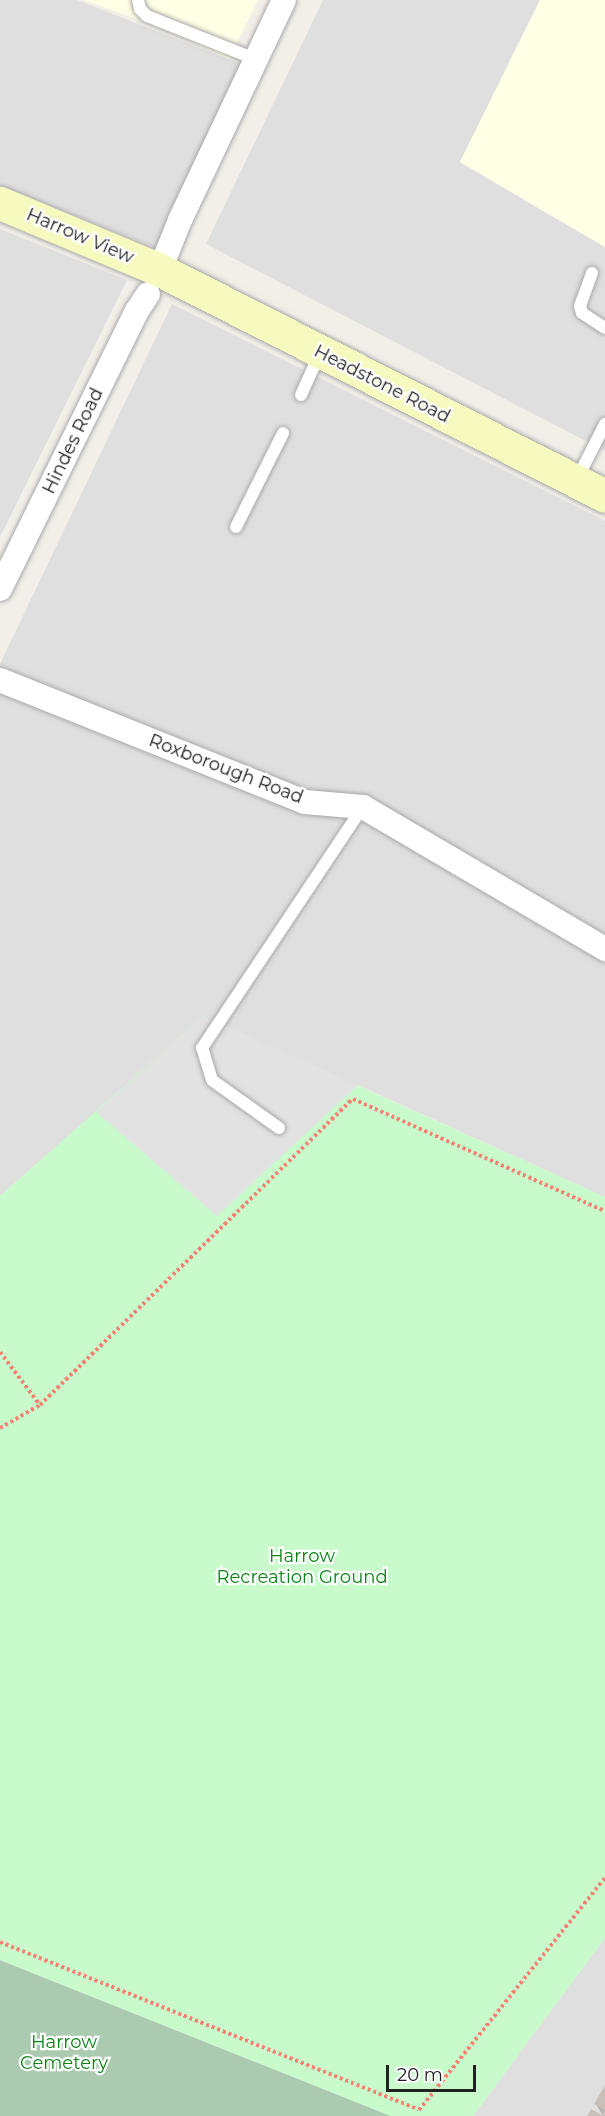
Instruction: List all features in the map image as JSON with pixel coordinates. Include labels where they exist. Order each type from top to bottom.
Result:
[{"type":"street","name":"Hindes Road","points":[[0,589],[137,311],[154,282],[180,220],[284,0]]},
{"type":"street","name":"Harrow View","points":[[0,202],[154,282]]},
{"type":"street","name":"Headstone Road","points":[[154,282],[320,353],[605,496]]},
{"type":"street","name":"Roxborough Road","points":[[0,680],[305,802],[363,807],[605,949]]},
{"type":"lane","points":[[138,0],[140,9],[147,16],[255,59]]},
{"type":"lane","points":[[592,273],[580,306],[582,313],[605,328]]},
{"type":"lane","points":[[301,395],[320,353]]},
{"type":"lane","points":[[576,481],[605,424]]},
{"type":"lane","points":[[236,527],[283,433]]},
{"type":"lane","points":[[279,1128],[212,1080],[202,1048],[363,807]]},
{"type":"path","points":[[0,1428],[40,1405],[352,1099],[605,1211]]},
{"type":"path","points":[[0,1352],[40,1405]]},
{"type":"path","points":[[0,1942],[419,2110],[605,1878]]},
{"type":"shaded area","points":[[0,0],[77,0],[246,66],[161,250],[0,185]]},
{"type":"shaded area","points":[[84,0],[258,0],[229,59],[156,26]]},
{"type":"shaded area","points":[[323,0],[540,0],[460,162],[605,247],[605,451],[206,244]]},
{"type":"shaded area","points":[[540,0],[605,0],[605,247],[460,162]]},
{"type":"shaded area","points":[[0,229],[127,280],[0,537]]},
{"type":"shaded area","points":[[172,304],[605,521],[605,1197],[358,1085],[96,1112],[0,1196],[0,664]]},
{"type":"shaded area","points":[[203,1016],[358,1085],[217,1216],[96,1112]]},
{"type":"shaded area","points":[[605,1938],[605,2116],[473,2116]]},
{"type":"green space","name":"Harrow Recreation Ground","points":[[203,1016],[605,1197],[605,1938],[473,2116],[391,2116],[0,1960],[0,1196]]},
{"type":"green space","name":"Harrow Cemetery","points":[[0,1960],[391,2116],[0,2116]]},
{"type":"building","points":[[605,2085],[605,2116],[587,2116],[591,2109],[602,2115],[604,2110],[594,2104]]}]
